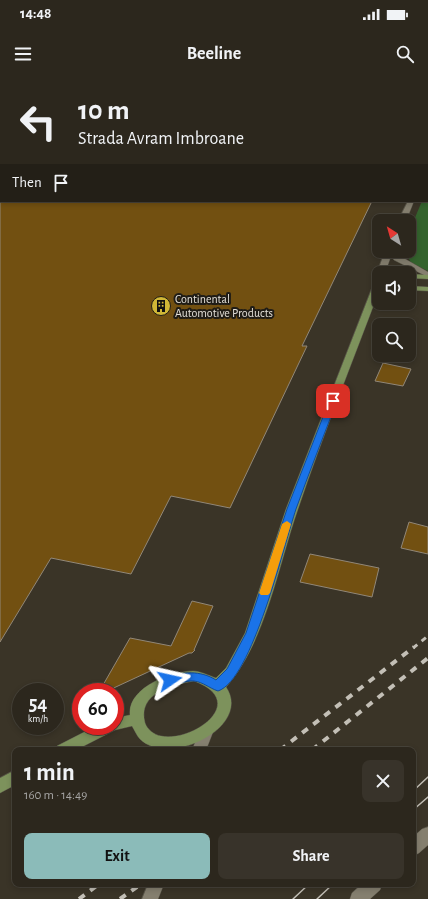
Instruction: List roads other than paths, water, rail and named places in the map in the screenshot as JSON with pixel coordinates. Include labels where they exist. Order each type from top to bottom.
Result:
[{"type":"main road","points":[[405,214],[410,202]]},
{"type":"main road","points":[[397,258],[428,276]]},
{"type":"main road","points":[[416,276],[428,276]]},
{"type":"main road","points":[[416,288],[428,289]]},
{"type":"main road","points":[[218,686],[230,672],[252,633],[292,509],[372,299]]},
{"type":"main road","points":[[194,676],[205,679],[218,686],[224,697],[226,706],[217,722],[206,732],[193,739],[166,747],[146,736],[141,730],[137,719],[137,708],[142,698],[149,691],[162,683],[178,678],[194,676]]},
{"type":"main road","points":[[124,722],[137,719]]},
{"type":"main road","points":[[200,747],[206,732]]},
{"type":"main road","points":[[68,747],[92,735]]},
{"type":"main road","points":[[0,786],[12,779]]},
{"type":"main road","points":[[416,845],[428,834]]},
{"type":"main road","points":[[150,899],[155,887]]},
{"type":"main road","points":[[358,899],[371,887]]},
{"type":"tram line","points":[[416,788],[428,777]]},
{"type":"tram line","points":[[416,807],[428,797]]},
{"type":"tram line","points":[[293,899],[306,887]]},
{"type":"tram line","points":[[317,899],[330,887]]},
{"type":"railway","points":[[413,648],[428,636]]},
{"type":"railway","points":[[284,747],[414,647]]},
{"type":"railway","points":[[316,747],[428,658]]},
{"type":"railway","points":[[79,899],[95,887]]},
{"type":"railway","points":[[120,899],[137,887]]},
{"type":"place","name":"Continental Automotive Products","points":[[161,306]]}]
